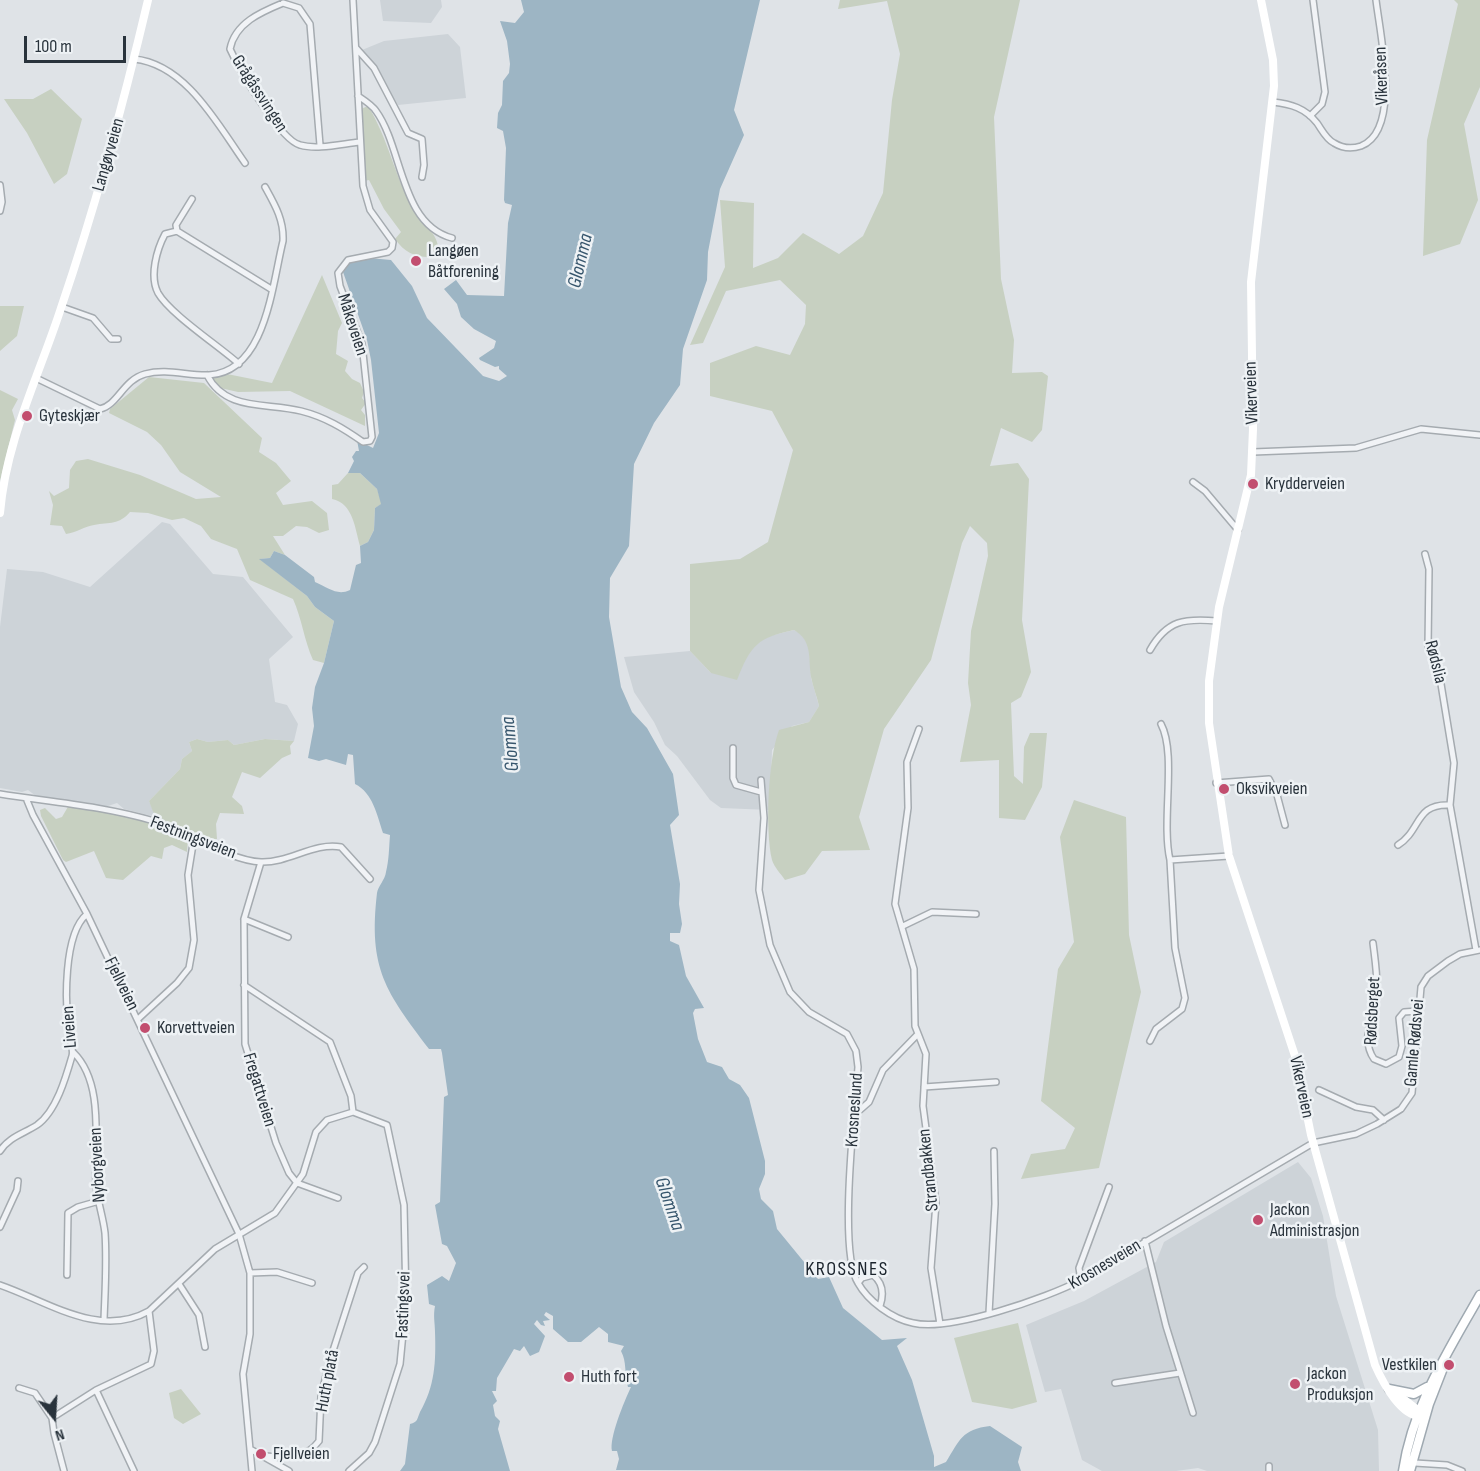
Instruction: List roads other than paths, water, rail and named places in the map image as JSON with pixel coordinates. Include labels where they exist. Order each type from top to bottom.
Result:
[{"type":"main road","name":"Langøyveien","points":[[0,513],[10,450],[62,307],[112,150],[148,0]]},
{"type":"main road","name":"Vikerveien","points":[[1260,0],[1273,60],[1273,102],[1251,282],[1253,452],[1248,490],[1217,621],[1208,704],[1216,783],[1229,856],[1295,1056],[1313,1143],[1375,1365],[1389,1389],[1420,1414]]},
{"type":"main road","points":[[1403,1471],[1428,1387],[1480,1295]]},
{"type":"main road","points":[[1413,1467],[1420,1414],[1450,1348]]},
{"type":"main road","points":[[1389,1389],[1414,1394],[1428,1387]]},
{"type":"street","name":"Måkeveien","points":[[207,375],[217,390],[236,401],[315,415],[336,424],[363,442],[370,441],[373,428],[362,344],[340,286],[338,273],[348,260],[388,252],[393,242],[370,210],[366,198],[360,142],[353,0]]},
{"type":"street","points":[[1310,116],[1322,104],[1325,92],[1313,0]]},
{"type":"street","name":"Vikeråsen","points":[[1273,102],[1301,108],[1328,138],[1342,147],[1358,147],[1371,140],[1377,132],[1385,96],[1385,72],[1376,0]]},
{"type":"street","points":[[283,2],[299,8],[310,24],[320,145]]},
{"type":"street","name":"Grågåssvingen","points":[[283,2],[254,17],[242,26],[234,37],[230,49],[239,68],[284,136],[297,145],[360,142]]},
{"type":"street","points":[[356,48],[374,68],[408,133],[422,138],[422,177]]},
{"type":"street","points":[[134,59],[159,66],[175,77],[203,105],[244,163]]},
{"type":"street","points":[[358,96],[377,111],[419,211],[441,235],[452,238]]},
{"type":"street","points":[[0,185],[2,202],[0,211]]},
{"type":"street","points":[[36,378],[100,410],[107,406],[128,382],[143,374],[162,371],[207,375],[223,373],[240,364],[251,353],[261,331],[284,229],[280,215],[265,187]]},
{"type":"street","points":[[177,231],[176,225],[192,199]]},
{"type":"street","points":[[240,364],[168,304],[158,291],[155,267],[159,244],[165,234],[177,231],[271,289]]},
{"type":"street","points":[[62,307],[93,318],[111,339],[118,339]]},
{"type":"street","points":[[1253,452],[1356,448],[1421,429],[1480,435]]},
{"type":"street","points":[[1193,482],[1239,531]]},
{"type":"street","name":"Rødslia","points":[[1425,554],[1429,569],[1428,647],[1439,672],[1454,763],[1450,805],[1478,950]]},
{"type":"street","points":[[1150,650],[1163,631],[1173,624],[1217,621]]},
{"type":"street","points":[[1150,1041],[1156,1029],[1182,1009],[1185,998],[1175,948],[1166,824],[1168,743],[1161,724]]},
{"type":"street","name":"Strandbakken","points":[[919,729],[906,772],[908,808],[895,904],[903,926],[915,978],[914,1017],[917,1035],[926,1054],[923,1114],[936,1203],[931,1268],[940,1324]]},
{"type":"street","points":[[733,748],[733,778],[736,785],[761,792]]},
{"type":"street","points":[[1216,783],[1269,779],[1277,795],[1285,825]]},
{"type":"street","name":"Krosneslund","points":[[761,780],[764,818],[759,890],[770,945],[783,979],[796,999],[809,1012],[844,1031],[853,1042],[858,1067],[853,1116],[849,1248],[852,1272],[858,1283]]},
{"type":"street","name":"Festningsveien","points":[[0,794],[113,810],[156,822],[236,856],[261,862],[288,859],[318,848],[334,846],[348,852],[356,867],[370,879]]},
{"type":"street","name":"Fjellveien","points":[[27,798],[33,815],[87,914],[138,1019],[238,1234],[250,1273],[250,1334],[243,1374],[252,1471]]},
{"type":"street","points":[[1398,845],[1429,809],[1438,805],[1450,805]]},
{"type":"street","points":[[138,1019],[177,983],[189,968],[194,940],[188,875],[194,838]]},
{"type":"street","points":[[1170,860],[1229,856]]},
{"type":"street","name":"Fregattveien","points":[[261,862],[244,919],[245,1044],[282,1161],[297,1183]]},
{"type":"street","points":[[903,926],[932,912],[976,914]]},
{"type":"street","name":"Liveien","points":[[0,1151],[12,1138],[35,1126],[45,1117],[74,1052],[69,1029],[70,951],[76,928],[87,914]]},
{"type":"street","points":[[244,919],[288,936]]},
{"type":"street","name":"Rødsberget","points":[[1373,943],[1376,998],[1370,1016],[1368,1041],[1374,1059],[1386,1064],[1399,1057],[1402,1046],[1399,1018],[1404,1012],[1418,1011]]},
{"type":"street","name":"Gamle Rødsvei","points":[[1313,1143],[1360,1132],[1401,1109],[1412,1093],[1419,993],[1428,976],[1454,957],[1478,950]]},
{"type":"street","points":[[0,1285],[69,1314],[104,1320],[131,1319],[149,1311],[215,1249],[238,1234],[267,1220],[303,1174],[312,1142],[322,1124],[335,1116],[353,1112],[351,1096],[330,1042],[244,985]]},
{"type":"street","points":[[853,1116],[869,1102],[883,1070],[917,1035]]},
{"type":"street","name":"Nyborgveien","points":[[74,1052],[90,1076],[97,1137],[99,1201],[105,1244],[104,1320]]},
{"type":"street","points":[[924,1087],[996,1082]]},
{"type":"street","points":[[1319,1090],[1356,1107],[1373,1110],[1384,1120]]},
{"type":"street","name":"Fastingsvei","points":[[349,1471],[369,1453],[375,1442],[398,1373],[404,1334],[404,1205],[387,1125],[353,1112]]},
{"type":"street","name":"Krosnesveien","points":[[858,1283],[869,1299],[913,1324],[940,1324],[1042,1299],[1081,1280],[1313,1143]]},
{"type":"street","points":[[988,1313],[995,1204],[994,1151]]},
{"type":"street","points":[[0,1227],[17,1190],[18,1181]]},
{"type":"street","points":[[297,1183],[338,1198]]},
{"type":"street","points":[[1081,1280],[1079,1268],[1109,1187]]},
{"type":"street","points":[[67,1275],[69,1213],[78,1207],[99,1201]]},
{"type":"street","points":[[1145,1241],[1193,1413]]},
{"type":"street","name":"Huth platå","points":[[266,1456],[295,1457],[305,1453],[319,1441],[321,1397],[328,1363],[358,1273],[364,1268]]},
{"type":"street","points":[[250,1273],[277,1272],[312,1283]]},
{"type":"street","points":[[858,1283],[867,1275],[877,1278],[882,1290],[880,1306]]},
{"type":"street","points":[[179,1284],[199,1315],[205,1347]]},
{"type":"street","points":[[52,1418],[96,1390],[151,1364],[154,1351],[149,1311]]},
{"type":"street","points":[[1115,1383],[1180,1373]]},
{"type":"street","points":[[20,1388],[35,1393],[52,1418],[64,1471]]},
{"type":"street","points":[[96,1390],[134,1471]]},
{"type":"street","points":[[250,1449],[289,1471]]},
{"type":"street","points":[[1413,1467],[1447,1465],[1461,1471]]},
{"type":"water","name":"Glomma","points":[[521,0],[760,0],[734,110],[744,135],[720,189],[708,252],[707,280],[683,349],[680,385],[654,423],[634,464],[629,546],[610,578],[609,617],[621,687],[632,712],[647,728],[673,774],[679,815],[670,825],[680,884],[679,904],[682,924],[680,933],[670,933],[670,941],[679,945],[686,976],[704,1008],[695,1009],[693,1013],[698,1039],[707,1062],[722,1067],[729,1079],[740,1085],[749,1098],[765,1161],[765,1174],[759,1189],[761,1199],[773,1211],[777,1229],[818,1279],[829,1277],[843,1308],[882,1340],[907,1338],[897,1346],[912,1380],[934,1456],[934,1467],[946,1462],[958,1442],[967,1433],[990,1426],[1022,1447],[1018,1462],[1021,1471],[616,1470],[619,1459],[617,1451],[612,1451],[613,1438],[631,1387],[628,1387],[621,1351],[624,1346],[608,1342],[608,1334],[599,1327],[581,1342],[568,1342],[553,1329],[553,1316],[546,1312],[544,1315],[550,1320],[543,1321],[545,1326],[537,1320],[534,1324],[545,1336],[539,1352],[530,1356],[524,1346],[520,1351],[514,1349],[497,1378],[496,1391],[492,1391],[497,1401],[493,1405],[495,1416],[500,1421],[498,1429],[510,1471],[400,1471],[405,1464],[410,1424],[418,1418],[434,1374],[435,1306],[429,1304],[427,1285],[442,1276],[449,1281],[456,1263],[447,1246],[442,1244],[435,1205],[440,1202],[444,1097],[448,1095],[442,1053],[441,1049],[429,1049],[401,1011],[391,995],[378,961],[375,941],[377,893],[385,875],[390,835],[383,833],[370,799],[355,784],[353,755],[348,754],[346,765],[326,759],[319,761],[308,758],[314,726],[312,708],[315,687],[324,663],[334,621],[315,607],[307,596],[259,559],[270,558],[274,551],[285,555],[314,577],[315,582],[333,590],[345,592],[350,590],[356,565],[361,563],[360,546],[368,542],[374,530],[375,508],[381,504],[377,489],[360,473],[348,473],[354,461],[352,457],[356,451],[359,451],[357,440],[373,448],[379,433],[371,360],[367,340],[343,272],[347,263],[369,258],[391,260],[412,286],[427,318],[483,376],[499,381],[507,376],[499,369],[499,366],[495,367],[480,360],[479,358],[494,348],[496,341],[474,329],[461,317],[457,304],[444,289],[456,280],[467,295],[504,296],[508,223],[512,205],[505,203],[504,200],[506,148],[503,131],[497,128],[498,113],[502,105],[503,81],[509,73],[510,64],[507,41],[500,21],[515,23],[524,12]]},
{"type":"place","name":"Langøen Båtforening","points":[[416,261]]},
{"type":"place","name":"Gyteskjær","points":[[27,416]]},
{"type":"place","name":"Krydderveien","points":[[1253,484]]},
{"type":"place","name":"Oksvikveien","points":[[1224,789]]},
{"type":"place","name":"Korvettveien","points":[[145,1028]]},
{"type":"place","name":"Jackon Administrasjon","points":[[1258,1220]]},
{"type":"place","name":"Vestkilen","points":[[1449,1365]]},
{"type":"place","name":"Huth fort","points":[[569,1377]]},
{"type":"place","name":"Jackon Produksjon","points":[[1295,1384]]},
{"type":"place","name":"Fjellveien","points":[[261,1454]]},
{"type":"district","name":"KROSSNES","points":[[847,1270]]}]
